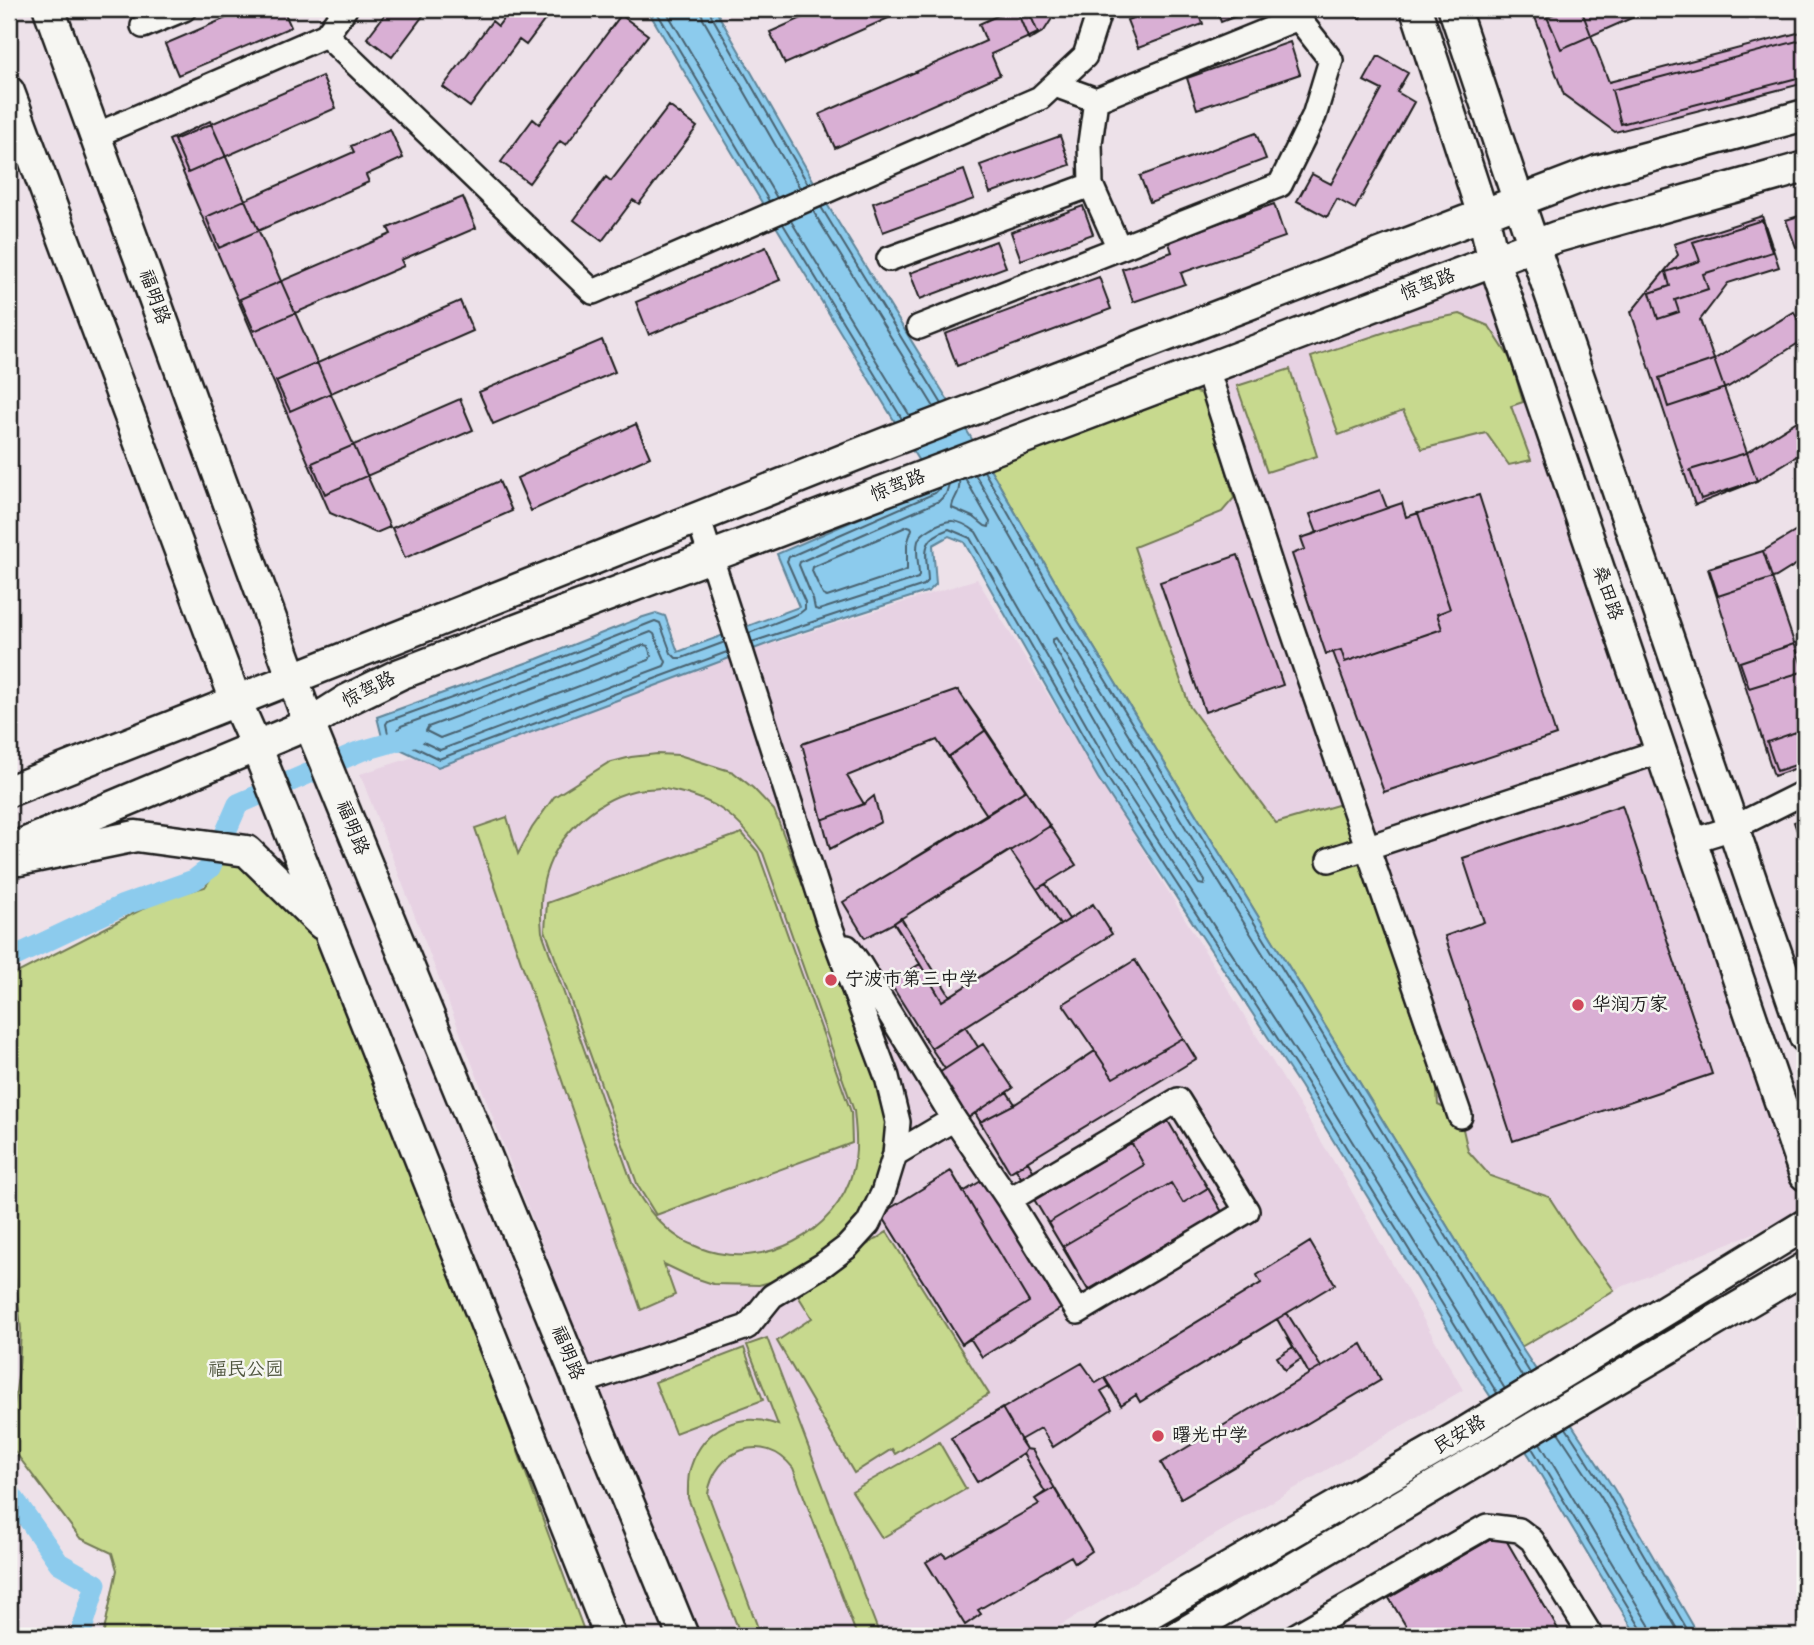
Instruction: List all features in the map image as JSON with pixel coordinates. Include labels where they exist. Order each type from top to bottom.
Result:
[{"type":"main road","name":"福明路","points":[[49,9],[292,679],[683,1636]]},
{"type":"main road","name":"桑田路","points":[[1416,9],[1483,215],[1494,261],[1805,1175]]},
{"type":"main road","points":[[1454,9],[1805,1037]]},
{"type":"main road","points":[[9,92],[236,701],[257,747],[610,1636]]},
{"type":"main road","name":"惊驾路","points":[[9,791],[891,441],[1597,171],[1805,115]]},
{"type":"main road","name":"惊驾路","points":[[9,850],[310,725],[346,700],[400,674],[1556,237],[1805,167]]},
{"type":"main road","points":[[9,862],[136,836],[247,851],[330,932]]},
{"type":"main road","name":"民安路","points":[[1110,1636],[1459,1436],[1805,1225]]},
{"type":"main road","name":"民安路","points":[[1179,1636],[1805,1268]]},
{"type":"street","points":[[143,26],[184,9]]},
{"type":"street","points":[[96,135],[326,35],[345,9]]},
{"type":"street","points":[[326,35],[593,292],[1040,98],[1085,56],[1100,9]]},
{"type":"street","points":[[919,327],[1280,185],[1314,116],[1331,60],[1298,18],[1096,100],[1055,85]]},
{"type":"street","points":[[1096,100],[1090,144],[1091,185],[1119,248]]},
{"type":"street","points":[[889,260],[1091,185]]},
{"type":"street","points":[[1208,369],[1280,594],[1460,1116]]},
{"type":"street","points":[[579,1383],[747,1327],[772,1296],[847,1247],[868,1224],[883,1193],[895,1154],[898,1122],[887,1077],[827,918],[698,517]]},
{"type":"street","points":[[1329,860],[1661,751]]},
{"type":"street","points":[[1691,841],[1733,828],[1805,792]]},
{"type":"street","points":[[827,918],[860,965],[954,1119],[1009,1200],[1078,1312],[1247,1211],[1178,1100],[1009,1200]]},
{"type":"street","points":[[887,1077],[920,1064]]},
{"type":"street","points":[[895,1154],[954,1119]]},
{"type":"street","points":[[1295,1636],[1487,1526],[1520,1530],[1532,1540],[1591,1636]]},
{"type":"shaded area","points":[[1491,275],[1805,1208],[1805,1212],[1614,1290],[1549,1197],[1490,1176],[1468,1151],[1460,1116],[1438,1105],[1436,1076],[1418,1034],[1341,805],[1276,824],[1191,707],[1134,547],[1222,512],[1177,388]]},
{"type":"shaded area","name":"宁波市第三中学","points":[[977,579],[1348,1185],[1463,1390],[1042,1636],[698,1636],[598,1389],[360,774]]},
{"type":"green space","points":[[1460,314],[1489,326],[1511,360],[1523,402],[1511,406],[1531,460],[1509,465],[1486,433],[1422,449],[1403,411],[1339,435],[1311,357],[1412,323]]},
{"type":"green space","points":[[1290,369],[1317,456],[1267,472],[1237,386]]},
{"type":"green space","points":[[1177,388],[1205,394],[1234,498],[1222,512],[1134,547],[1190,707],[1276,823],[1341,804],[1418,1034],[1436,1076],[1438,1105],[1460,1116],[1468,1151],[1490,1176],[1549,1197],[1614,1290],[1521,1347],[1076,618],[988,465]]},
{"type":"green space","points":[[679,755],[733,772],[774,810],[885,1101],[887,1142],[884,1172],[858,1227],[785,1278],[759,1285],[713,1284],[664,1264],[675,1295],[641,1310],[475,828],[507,817],[518,854],[554,797],[608,763],[631,757]],"holes":[[[659,788],[706,801],[731,816],[763,853],[854,1111],[856,1155],[844,1193],[831,1213],[814,1229],[771,1251],[747,1255],[723,1254],[700,1248],[673,1234],[647,1207],[632,1183],[542,932],[541,902],[546,873],[559,846],[579,822],[591,811],[633,791]]]},
{"type":"green space","points":[[742,833],[758,852],[851,1112],[852,1143],[656,1215],[638,1186],[545,930],[547,903]]},
{"type":"green space","name":"福民公园","points":[[230,850],[327,935],[586,1636],[103,1636],[117,1570],[112,1553],[80,1538],[9,1444],[21,1329],[9,1225],[9,977],[162,899],[205,887]]},
{"type":"green space","points":[[887,1232],[989,1394],[895,1454],[892,1449],[854,1473],[777,1341],[812,1318],[795,1291]]},
{"type":"green space","points":[[767,1338],[880,1636],[857,1636],[793,1468],[781,1456],[755,1448],[730,1456],[712,1479],[708,1494],[761,1636],[741,1636],[688,1498],[691,1466],[697,1452],[714,1432],[738,1422],[751,1420],[778,1425],[747,1345]]},
{"type":"green space","points":[[744,1348],[763,1400],[675,1433],[655,1382]]},
{"type":"green space","points":[[939,1442],[966,1489],[882,1538],[852,1491]]},
{"type":"water","points":[[647,9],[715,9],[825,201],[988,465],[1076,618],[1521,1347],[1614,1489],[1699,1636],[1637,1636],[1530,1457],[1475,1373],[1300,1086],[1098,778],[964,542],[949,536],[933,545],[936,584],[929,591],[783,638],[438,767],[383,741],[377,717],[640,618],[656,613],[665,616],[678,652],[799,607],[777,554],[934,486]]},
{"type":"building","points":[[247,9],[283,9],[291,27],[178,75],[165,44]]},
{"type":"building","points":[[389,9],[428,9],[392,57],[367,38]]},
{"type":"building","points":[[511,9],[553,9],[526,45],[519,40],[470,107],[443,87],[492,21],[498,26]]},
{"type":"building","points":[[822,9],[890,9],[893,16],[785,64],[770,32]]},
{"type":"building","points":[[1012,9],[1028,9],[1038,33],[991,54],[1000,75],[835,148],[820,114],[986,41],[979,24]]},
{"type":"building","points":[[1028,9],[1058,9],[1044,31],[1029,40],[1019,16]]},
{"type":"building","points":[[1156,9],[1198,9],[1203,24],[1138,48],[1127,20]]},
{"type":"building","points":[[1216,9],[1255,9],[1221,22]]},
{"type":"building","points":[[1341,9],[1365,9],[1360,18]]},
{"type":"building","points":[[1532,9],[1581,9],[1609,82],[1805,31],[1805,83],[1615,132],[1564,95]]},
{"type":"building","points":[[1565,9],[1652,9],[1561,49],[1547,17]]},
{"type":"building","points":[[621,15],[648,35],[566,145],[560,141],[529,183],[501,162],[533,119],[539,124]]},
{"type":"building","points":[[1805,39],[1805,76],[1621,124],[1612,90]]},
{"type":"building","points":[[1290,42],[1300,74],[1197,109],[1187,78]]},
{"type":"building","points":[[1378,56],[1408,73],[1397,92],[1414,102],[1355,209],[1337,199],[1327,217],[1297,201],[1312,174],[1331,184],[1382,90],[1364,81]]},
{"type":"building","points":[[322,76],[336,108],[188,173],[174,140]]},
{"type":"building","points":[[669,106],[697,127],[639,204],[633,200],[602,241],[574,220],[606,177],[611,181]]},
{"type":"building","points":[[210,121],[390,527],[376,533],[330,513],[169,140]]},
{"type":"building","points":[[390,129],[403,158],[366,175],[369,182],[219,248],[206,217],[354,152],[351,146]]},
{"type":"building","points":[[1256,133],[1266,159],[1150,202],[1140,176]]},
{"type":"building","points":[[1060,136],[1070,165],[990,193],[980,165]]},
{"type":"building","points":[[964,170],[974,199],[883,232],[873,203]]},
{"type":"building","points":[[463,197],[476,228],[401,260],[404,266],[254,331],[240,299],[391,234],[388,228]]},
{"type":"building","points":[[1274,204],[1285,237],[1181,273],[1185,284],[1133,302],[1122,269],[1172,252],[1168,240]]},
{"type":"building","points":[[1083,206],[1093,234],[1021,260],[1011,232]]},
{"type":"building","points":[[1805,214],[1805,244],[1796,247],[1786,220]]},
{"type":"building","points":[[1762,216],[1779,267],[1728,283],[1700,320],[1757,481],[1695,505],[1631,312],[1678,255],[1674,244]]},
{"type":"building","points":[[1762,220],[1772,252],[1703,274],[1708,289],[1675,300],[1679,312],[1658,319],[1650,293],[1670,286],[1666,272],[1700,261],[1693,242]]},
{"type":"building","points":[[996,241],[1006,267],[920,299],[910,273]]},
{"type":"building","points":[[766,247],[780,280],[649,335],[636,302]]},
{"type":"building","points":[[1099,277],[1111,309],[957,366],[945,334]]},
{"type":"building","points":[[460,301],[473,331],[290,411],[276,381]]},
{"type":"building","points":[[1794,312],[1805,333],[1805,339],[1728,387],[1668,407],[1659,378],[1713,360]]},
{"type":"building","points":[[602,340],[615,372],[493,424],[479,392]]},
{"type":"building","points":[[460,399],[473,430],[325,494],[312,463]]},
{"type":"building","points":[[1805,416],[1805,451],[1758,480],[1701,499],[1690,470],[1746,453]]},
{"type":"building","points":[[636,424],[650,457],[531,511],[517,478]]},
{"type":"building","points":[[499,481],[512,511],[405,558],[392,528]]},
{"type":"building","points":[[1380,490],[1387,508],[1402,503],[1406,517],[1479,495],[1556,735],[1384,792],[1333,652],[1326,654],[1292,554],[1305,549],[1301,538],[1317,533],[1310,514]]},
{"type":"building","points":[[1402,503],[1406,517],[1418,513],[1450,609],[1437,614],[1442,629],[1345,662],[1341,650],[1326,654],[1292,554],[1305,549],[1301,538]]},
{"type":"building","points":[[1805,526],[1805,559],[1776,577],[1718,596],[1709,568],[1763,551]]},
{"type":"building","points":[[1763,551],[1805,675],[1805,765],[1774,776],[1708,569]]},
{"type":"building","points":[[1238,555],[1283,685],[1205,712],[1160,582]]},
{"type":"building","points":[[1805,637],[1805,671],[1749,688],[1740,662],[1794,644]]},
{"type":"building","points":[[958,690],[1076,865],[1037,889],[1010,850],[894,923],[865,938],[843,902],[987,815],[937,740],[847,776],[864,804],[874,796],[881,822],[830,849],[802,744]]},
{"type":"building","points":[[958,690],[986,730],[948,757],[937,740],[847,776],[864,804],[822,820],[802,744]]},
{"type":"building","points":[[1805,729],[1805,762],[1777,771],[1767,742]]},
{"type":"building","points":[[986,730],[1026,790],[987,815],[948,757]]},
{"type":"building","points":[[1026,790],[1050,826],[894,923],[865,938],[843,902]]},
{"type":"building","name":"华润万家","points":[[1622,805],[1712,1074],[1513,1141],[1445,936],[1484,922],[1463,858]]},
{"type":"building","points":[[1805,818],[1805,854],[1794,822]]},
{"type":"building","points":[[1046,884],[1069,919],[1093,904],[1112,934],[931,1048],[890,983],[920,964],[894,923],[901,918],[950,996],[1060,925],[1037,889]]},
{"type":"building","points":[[1093,904],[1112,934],[931,1048],[890,983],[920,964],[942,1001]]},
{"type":"building","points":[[1135,960],[1196,1059],[1010,1172],[975,1113],[968,1118],[939,1073],[945,1069],[931,1048],[965,1026],[978,1047],[983,1044],[1013,1088],[1007,1092],[1015,1104],[1095,1051],[1063,1004]]},
{"type":"building","points":[[1183,1038],[1196,1059],[1010,1172],[980,1122],[1015,1104],[1095,1051],[1113,1078]]},
{"type":"building","points":[[983,1044],[1013,1088],[968,1118],[939,1073]]},
{"type":"building","points":[[1168,1121],[1222,1212],[1088,1290],[1016,1169],[1028,1162],[1047,1193]]},
{"type":"building","points":[[1168,1121],[1222,1212],[1088,1290],[1048,1223],[1144,1165],[1131,1142]]},
{"type":"building","points":[[951,1171],[963,1192],[986,1178],[1065,1306],[982,1357],[970,1338],[962,1344],[881,1214]]},
{"type":"building","points":[[951,1171],[1029,1302],[962,1344],[881,1214]]},
{"type":"building","points":[[1171,1183],[1183,1203],[1208,1188],[1222,1212],[1088,1290],[1063,1246]]},
{"type":"building","points":[[1310,1242],[1335,1284],[1287,1313],[1321,1367],[1362,1344],[1381,1380],[1181,1498],[1161,1463],[1309,1374],[1301,1359],[1285,1370],[1277,1357],[1293,1347],[1277,1319],[1140,1402],[1136,1395],[1121,1405],[1110,1386],[1101,1391],[1112,1409],[1053,1447],[1041,1428],[1020,1440],[1026,1449],[1032,1450],[1092,1551],[1075,1563],[1071,1556],[978,1610],[981,1614],[965,1625],[926,1562],[942,1553],[946,1557],[1039,1504],[1035,1499],[1045,1492],[1023,1454],[977,1482],[951,1438],[1082,1363],[1096,1383],[1261,1283],[1257,1275]]},
{"type":"building","points":[[1310,1242],[1335,1284],[1140,1402],[1136,1395],[1121,1405],[1105,1378],[1261,1283],[1257,1275]]},
{"type":"building","points":[[1362,1344],[1381,1380],[1181,1498],[1161,1463]]},
{"type":"building","points":[[1293,1347],[1301,1359],[1285,1370],[1277,1357]]},
{"type":"building","points":[[1002,1408],[1026,1449],[1023,1454],[977,1482],[951,1438]]},
{"type":"building","points":[[1054,1488],[1092,1551],[1075,1563],[1071,1556],[978,1610],[981,1614],[965,1625],[926,1562],[942,1553],[946,1557],[1039,1504],[1035,1499]]},
{"type":"building","points":[[1502,1533],[1562,1636],[1412,1636],[1389,1598]]},
{"type":"waterway","points":[[9,959],[121,906],[194,880],[210,868],[238,804],[358,752],[414,736]]},
{"type":"waterway","points":[[9,1488],[59,1563],[96,1584],[80,1636]]},
{"type":"place","name":"宁波市第三中学","points":[[831,980]]},
{"type":"place","name":"华润万家","points":[[1578,1005]]},
{"type":"place","name":"曙光中学","points":[[1158,1436]]}]
